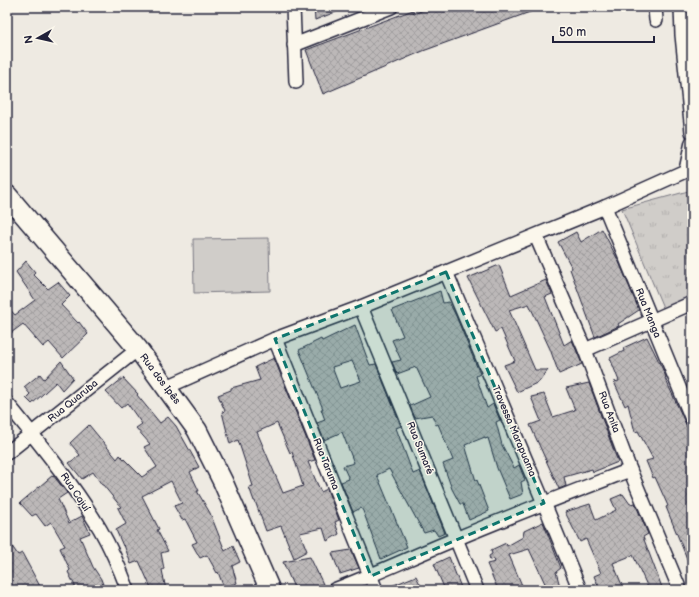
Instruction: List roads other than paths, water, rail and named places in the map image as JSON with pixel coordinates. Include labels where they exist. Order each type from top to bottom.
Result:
[{"type":"street","points":[[293,7],[296,82]]},
{"type":"street","points":[[294,45],[391,7]]},
{"type":"street","points":[[681,7],[687,35],[692,132]]},
{"type":"street","points":[[167,387],[275,339],[361,307],[536,236],[689,169],[692,142]]},
{"type":"street","name":"Rua dos Ipês","points":[[7,195],[138,349],[197,430],[223,482],[270,590]]},
{"type":"street","name":"Rua Manga","points":[[605,207],[692,419]]},
{"type":"street","name":"Rua Anita","points":[[536,236],[585,350],[630,470],[680,590]]},
{"type":"street","name":"Travessa Marapuama","points":[[446,272],[580,590]]},
{"type":"street","points":[[585,350],[692,303]]},
{"type":"street","name":"Rua Sumaré","points":[[361,307],[457,538],[477,590]]},
{"type":"street","name":"Rua Taruma","points":[[275,339],[376,590]]},
{"type":"street","name":"Rua Quaruba","points":[[7,453],[138,349]]},
{"type":"street","name":"Rua Cajuí","points":[[7,403],[59,466],[101,530],[128,590]]},
{"type":"street","points":[[334,590],[371,576],[457,538],[630,470]]}]
